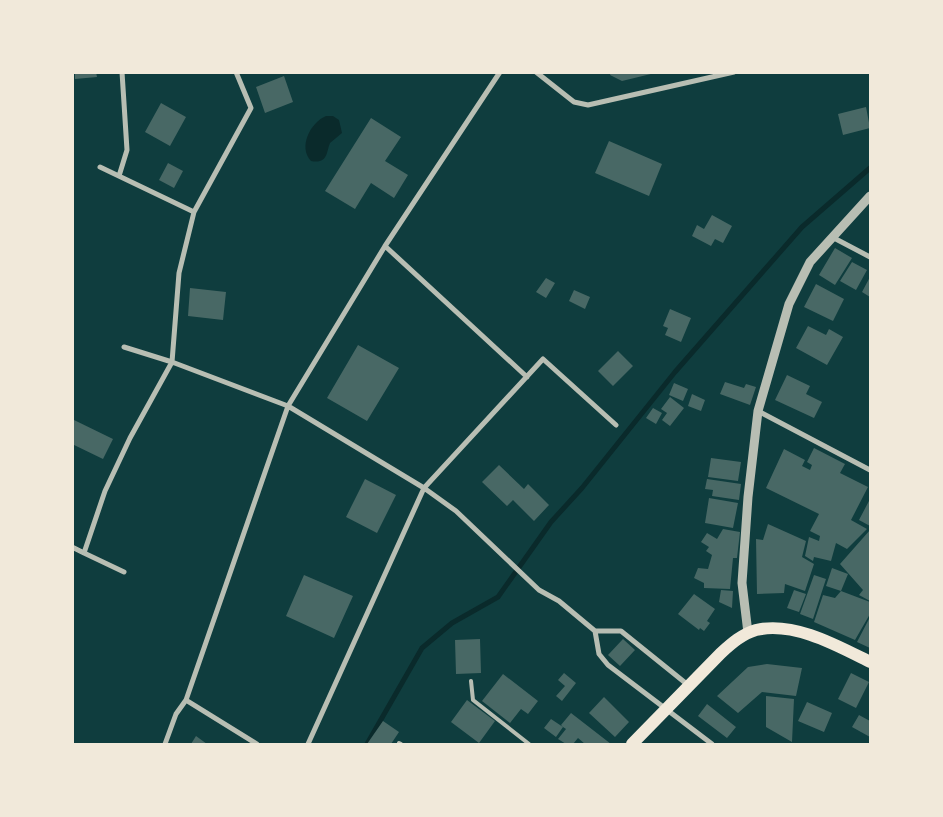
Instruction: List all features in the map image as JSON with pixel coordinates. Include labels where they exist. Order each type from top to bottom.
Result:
[{"type":"main road","points":[[632,744],[688,685],[735,641],[748,634],[765,629],[794,631],[821,640],[870,662]]},
{"type":"street","points":[[119,176],[127,150],[122,72]]},
{"type":"street","points":[[84,552],[105,491],[172,362],[179,273],[194,212],[251,108],[236,72]]},
{"type":"street","points":[[165,744],[176,714],[186,700],[288,406],[385,246],[500,72]]},
{"type":"street","points":[[536,72],[574,102],[588,105],[734,72]]},
{"type":"street","points":[[100,167],[194,212]]},
{"type":"street","points":[[748,634],[742,583],[748,498],[758,411],[789,304],[810,262],[870,196]]},
{"type":"street","points":[[832,236],[870,257]]},
{"type":"street","points":[[385,246],[527,377]]},
{"type":"street","points":[[124,347],[172,362],[288,406],[424,488],[456,511],[539,590],[559,601],[595,631],[621,631],[688,685]]},
{"type":"street","points":[[308,744],[424,488],[543,359],[616,425]]},
{"type":"street","points":[[758,411],[870,470]]},
{"type":"street","points":[[72,547],[124,572]]},
{"type":"street","points":[[595,631],[599,654],[608,665],[664,710],[712,744]]},
{"type":"street","points":[[186,700],[257,744]]},
{"type":"lane","points":[[471,681],[473,700],[529,744]]},
{"type":"water","points":[[326,116],[333,116],[339,120],[342,133],[330,143],[327,154],[321,161],[311,161],[306,149],[308,136],[315,124]]},
{"type":"building","points":[[75,72],[96,72],[97,77],[75,79]]},
{"type":"building","points":[[611,72],[655,73],[622,81],[610,75]]},
{"type":"building","points":[[284,76],[293,102],[265,113],[256,87]]},
{"type":"building","points":[[161,103],[186,117],[170,146],[145,132]]},
{"type":"building","points":[[866,107],[870,128],[843,135],[838,114]]},
{"type":"building","points":[[371,118],[401,137],[385,161],[408,175],[394,198],[371,183],[355,209],[325,191]]},
{"type":"building","points":[[609,141],[662,164],[649,196],[595,173]]},
{"type":"building","points":[[168,163],[183,171],[174,188],[159,180]]},
{"type":"building","points":[[712,215],[732,226],[723,243],[715,239],[711,246],[692,236],[697,225],[704,229]]},
{"type":"building","points":[[835,248],[852,258],[835,285],[819,275]]},
{"type":"building","points":[[852,262],[867,270],[856,290],[840,281]]},
{"type":"building","points":[[870,277],[870,297],[862,292]]},
{"type":"building","points":[[546,278],[555,283],[546,298],[536,292]]},
{"type":"building","points":[[816,284],[844,299],[833,321],[804,307]]},
{"type":"building","points":[[190,288],[226,292],[223,320],[188,316]]},
{"type":"building","points":[[574,290],[590,297],[585,309],[569,301]]},
{"type":"building","points":[[670,309],[691,318],[681,342],[665,335],[668,328],[663,326]]},
{"type":"building","points":[[808,326],[826,335],[829,329],[843,337],[827,365],[796,348]]},
{"type":"building","points":[[358,345],[399,368],[367,421],[327,398]]},
{"type":"building","points":[[618,351],[633,366],[613,386],[598,371]]},
{"type":"building","points":[[787,375],[810,386],[806,394],[822,402],[814,418],[775,400]]},
{"type":"building","points":[[725,382],[744,388],[746,384],[756,387],[750,405],[720,394]]},
{"type":"building","points":[[674,383],[688,389],[683,401],[669,395]]},
{"type":"building","points":[[692,394],[705,400],[701,411],[688,406]]},
{"type":"building","points":[[670,397],[684,408],[670,426],[662,420],[667,413],[661,409]]},
{"type":"building","points":[[653,408],[662,413],[656,424],[646,418]]},
{"type":"building","points":[[74,420],[113,439],[103,459],[72,444]]},
{"type":"building","points":[[814,448],[845,464],[840,473],[868,487],[851,520],[867,529],[847,549],[836,543],[831,561],[814,557],[813,561],[805,556],[809,537],[819,541],[820,536],[810,531],[819,514],[766,488],[784,449],[805,460],[802,466],[810,470],[812,465],[807,462]]},
{"type":"building","points":[[711,458],[741,462],[738,481],[708,477]]},
{"type":"building","points":[[499,465],[524,489],[528,484],[549,505],[534,521],[513,500],[507,506],[482,482]]},
{"type":"building","points":[[365,479],[396,495],[377,533],[346,517]]},
{"type":"building","points":[[707,479],[741,484],[739,500],[712,496],[713,490],[705,489]]},
{"type":"building","points":[[709,498],[738,503],[733,528],[705,523]]},
{"type":"building","points":[[870,499],[870,526],[859,520]]},
{"type":"building","points":[[768,524],[806,541],[802,557],[814,564],[805,591],[785,584],[784,593],[757,594],[756,539],[763,540]]},
{"type":"building","points":[[723,529],[740,532],[737,558],[733,558],[730,589],[704,588],[704,583],[694,578],[698,568],[708,569],[712,555],[706,551],[709,547],[701,542],[707,533],[717,539]]},
{"type":"building","points":[[870,530],[870,601],[859,595],[863,590],[840,564]]},
{"type":"building","points":[[832,568],[848,574],[841,591],[826,586]]},
{"type":"building","points":[[304,575],[353,596],[334,638],[286,616]]},
{"type":"building","points":[[814,575],[826,579],[813,619],[800,614]]},
{"type":"building","points":[[721,590],[733,591],[732,608],[719,602]]},
{"type":"building","points":[[794,590],[806,594],[799,612],[787,608]]},
{"type":"building","points":[[841,591],[870,602],[870,614],[855,640],[814,622],[823,595],[835,598]]},
{"type":"building","points":[[694,594],[715,609],[707,621],[710,623],[704,631],[700,628],[699,630],[678,614]]},
{"type":"building","points":[[870,617],[870,648],[857,642]]},
{"type":"building","points":[[480,639],[481,673],[456,674],[455,640]]},
{"type":"building","points":[[623,639],[635,650],[620,666],[608,655]]},
{"type":"building","points":[[767,664],[802,668],[796,696],[762,692],[738,713],[717,696],[748,667]]},
{"type":"building","points":[[564,673],[576,683],[562,701],[556,696],[565,686],[558,680]]},
{"type":"building","points":[[851,673],[869,682],[856,708],[838,699]]},
{"type":"building","points":[[503,674],[538,701],[528,714],[521,709],[510,723],[482,701]]},
{"type":"building","points":[[766,696],[794,699],[792,742],[766,727]]},
{"type":"building","points":[[604,697],[629,722],[615,737],[589,713]]},
{"type":"building","points":[[467,700],[495,721],[479,743],[451,722]]},
{"type":"building","points":[[807,702],[832,713],[824,732],[798,721]]},
{"type":"building","points":[[707,704],[736,727],[727,738],[698,716]]},
{"type":"building","points":[[571,713],[611,744],[585,744],[578,738],[573,744],[566,744],[558,739],[566,729],[561,725]]},
{"type":"building","points":[[859,715],[870,721],[870,737],[852,727]]},
{"type":"building","points":[[551,719],[563,727],[556,737],[544,728]]},
{"type":"building","points":[[383,721],[399,732],[391,744],[367,744]]},
{"type":"building","points":[[196,736],[207,744],[191,744]]},
{"type":"waterway","points":[[367,744],[422,648],[452,623],[498,597],[551,522],[582,488],[675,372],[802,227],[870,168]]}]
